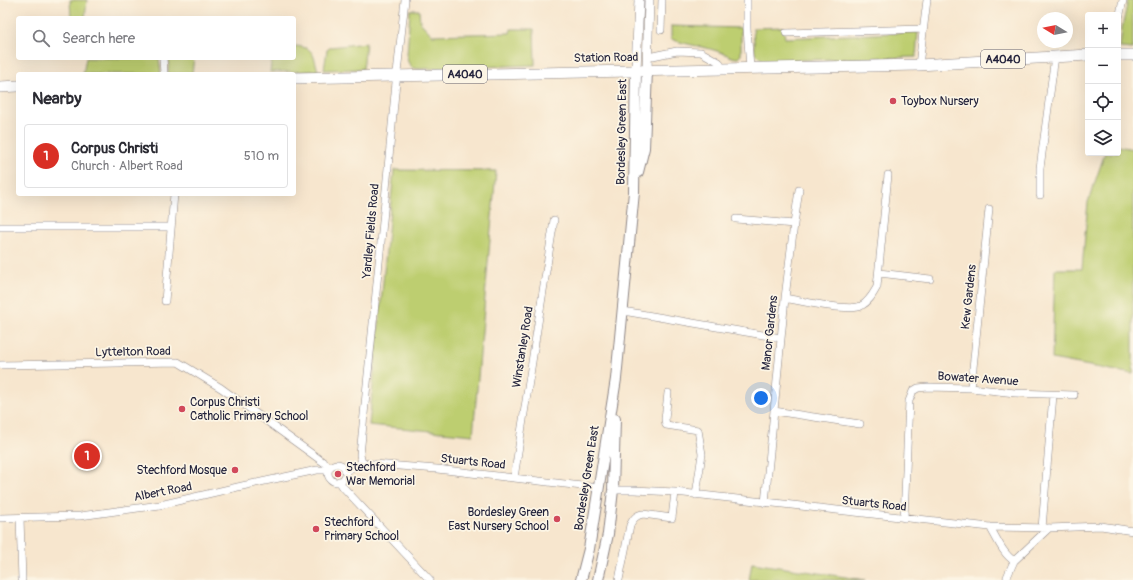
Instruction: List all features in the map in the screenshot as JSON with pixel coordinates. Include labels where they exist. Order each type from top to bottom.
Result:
[{"type":"main road","name":"A4040","points":[[919,65],[1085,55]]},
{"type":"main road","points":[[1121,55],[1133,55]]},
{"type":"main road","name":"Station Road","points":[[296,78],[919,65]]},
{"type":"main road","name":"Bordesley Green East","points":[[634,192],[644,148],[641,70]]},
{"type":"main road","name":"Bordesley Green East","points":[[581,580],[589,549],[616,379],[634,192],[641,70]]},
{"type":"main road","points":[[0,87],[16,86]]},
{"type":"main road","name":"Bordesley Green East","points":[[598,580],[608,534],[613,490],[616,379]]},
{"type":"street","name":"Yardley Fields Road","points":[[362,464],[360,455],[382,240],[396,75],[405,0]]},
{"type":"street","name":"Bordesley Green East","points":[[639,0],[641,70]]},
{"type":"street","name":"Bordesley Green East","points":[[641,70],[648,56],[649,0]]},
{"type":"street","points":[[660,30],[662,0]]},
{"type":"street","points":[[747,0],[747,28],[750,68]]},
{"type":"street","points":[[919,65],[927,0]]},
{"type":"street","points":[[1120,12],[1123,0]]},
{"type":"street","points":[[786,33],[923,29]]},
{"type":"street","points":[[648,56],[677,50],[701,52],[719,62],[722,69]]},
{"type":"street","points":[[1040,194],[1040,168],[1055,56]]},
{"type":"street","points":[[164,60],[164,72]]},
{"type":"street","points":[[784,298],[848,308],[861,306],[871,298],[877,287],[879,273],[888,175]]},
{"type":"street","name":"Manor Gardens","points":[[765,503],[784,298],[799,190]]},
{"type":"street","points":[[165,302],[174,196]]},
{"type":"street","name":"Kew Gardens","points":[[971,388],[990,209]]},
{"type":"street","points":[[736,219],[794,224]]},
{"type":"street","name":"Winstanley Road","points":[[514,478],[554,220]]},
{"type":"street","points":[[0,227],[170,227]]},
{"type":"street","points":[[879,273],[930,279]]},
{"type":"street","points":[[623,311],[781,338]]},
{"type":"street","name":"Lyttelton Road","points":[[0,366],[178,362],[221,388],[329,469]]},
{"type":"street","name":"Bowater Avenue","points":[[904,518],[909,400],[913,391],[918,388],[971,388],[1074,396]]},
{"type":"street","points":[[668,393],[665,419],[666,425],[698,430],[702,454],[696,495]]},
{"type":"street","points":[[1042,528],[1053,395]]},
{"type":"street","points":[[774,411],[860,424]]},
{"type":"street","points":[[339,464],[345,471],[344,478],[339,481],[333,481],[330,479],[328,474],[329,469],[332,465],[339,464]]},
{"type":"street","name":"Stuarts Road","points":[[345,471],[362,464],[437,469],[599,488]]},
{"type":"street","name":"Albert Road","points":[[0,518],[80,516],[160,505],[317,470],[329,469]]},
{"type":"street","points":[[339,481],[342,487],[430,580]]},
{"type":"street","name":"Stuarts Road","points":[[613,490],[675,492],[990,527],[1050,528],[1101,526],[1133,530]]},
{"type":"street","points":[[619,580],[630,525],[633,519],[640,514],[672,518],[675,492]]},
{"type":"street","points":[[20,518],[22,580]]},
{"type":"street","points":[[990,527],[1008,558],[1014,562]]},
{"type":"street","points":[[1007,578],[1014,562],[1050,528]]},
{"type":"green space","points":[[70,0],[87,0],[85,16],[71,16]]},
{"type":"green space","points":[[1128,0],[1133,0],[1133,49],[1121,48],[1122,28]]},
{"type":"green space","points":[[410,10],[419,10],[420,22],[432,35],[510,33],[511,29],[534,29],[535,65],[412,68],[408,62],[407,56]]},
{"type":"green space","points":[[671,26],[741,28],[741,55],[738,58],[735,58],[711,49],[682,43],[671,39]]},
{"type":"green space","points":[[783,27],[785,38],[918,32],[916,57],[763,61],[755,53],[753,28]]},
{"type":"green space","points":[[366,43],[363,69],[324,70],[327,50],[331,47]]},
{"type":"green space","points":[[296,46],[305,48],[312,52],[318,71],[270,72],[272,60],[296,60]]},
{"type":"green space","points":[[86,60],[159,60],[161,72],[83,72]]},
{"type":"green space","points":[[169,60],[194,60],[192,72],[168,72]]},
{"type":"green space","points":[[1121,147],[1133,149],[1133,374],[1052,359],[1055,269],[1082,269],[1088,202],[1104,156],[1121,156]]},
{"type":"green space","points":[[394,170],[496,171],[473,435],[369,425]]},
{"type":"green space","points":[[752,563],[865,580],[749,580]]},
{"type":"place","name":"Toybox Nursery","points":[[893,101]]},
{"type":"place","name":"Corpus Christi Catholic Primary School","points":[[182,409]]},
{"type":"place","name":"Corpus Christi","points":[[87,456]]},
{"type":"place","name":"Stechford Mosque","points":[[235,470]]},
{"type":"place","name":"Stechford War Memorial","points":[[338,474]]},
{"type":"place","name":"Bordesley Green East Nursery School","points":[[557,519]]},
{"type":"place","name":"Stechford Primary School","points":[[316,529]]}]
